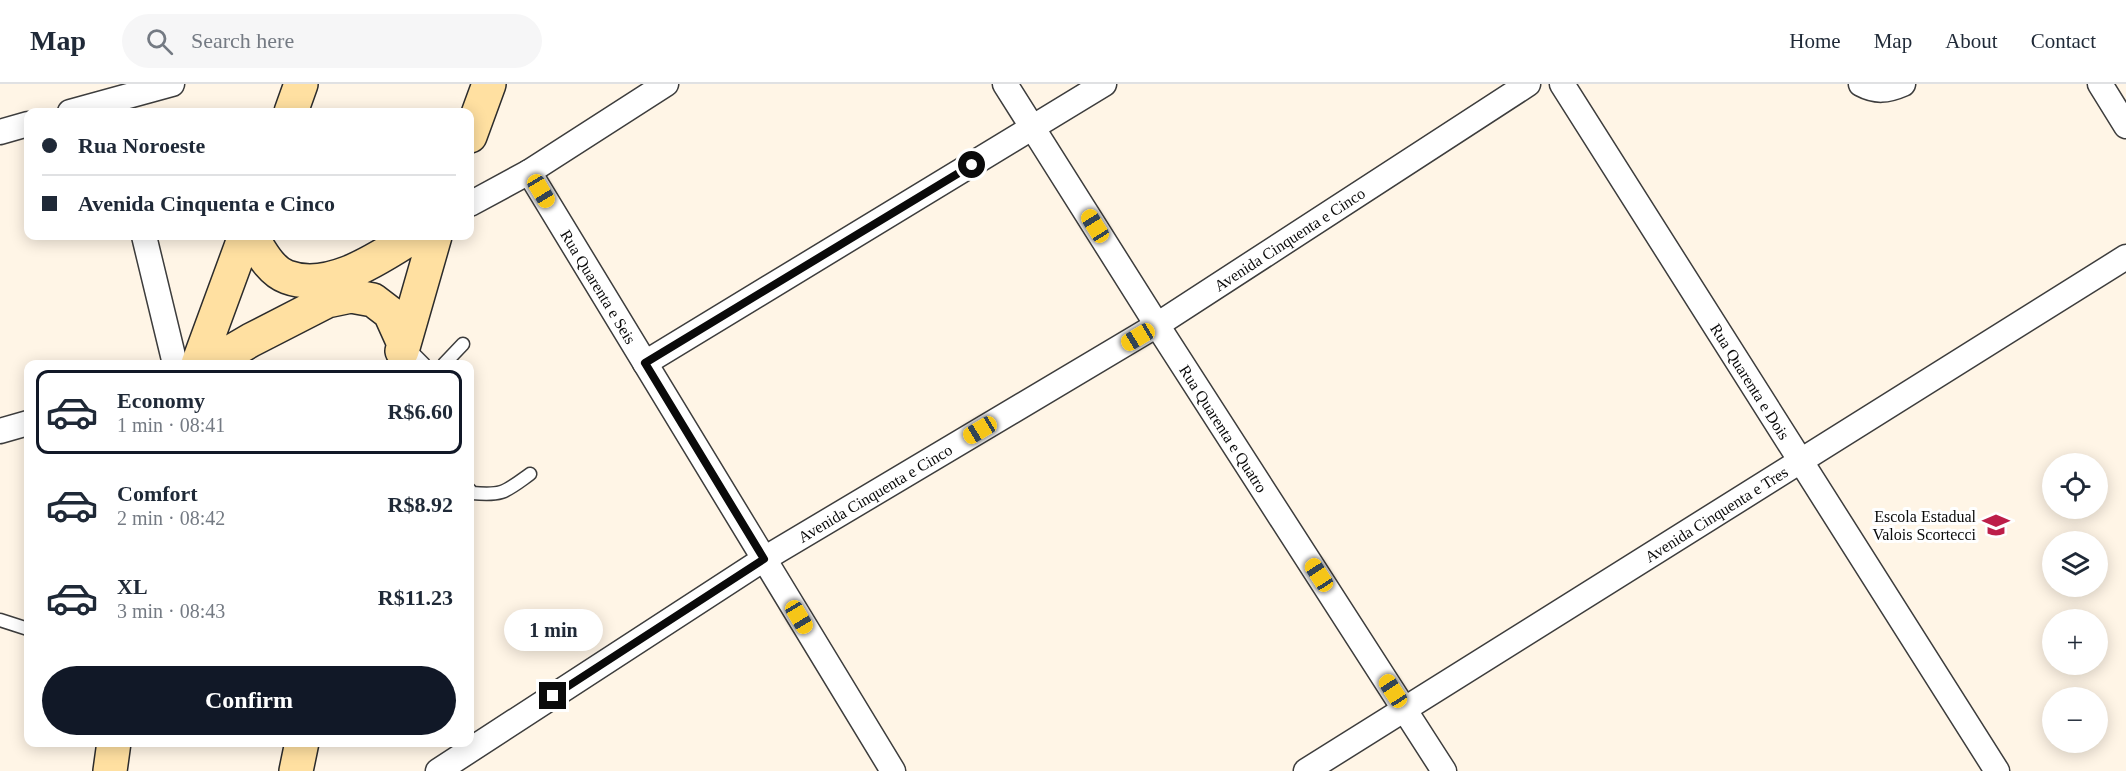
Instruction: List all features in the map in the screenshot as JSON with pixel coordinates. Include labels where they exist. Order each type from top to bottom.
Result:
[{"type":"main road","points":[[292,108],[301,84]]},
{"type":"main road","points":[[474,125],[489,84]]},
{"type":"main road","points":[[199,360],[244,240]]},
{"type":"main road","points":[[253,240],[267,262],[286,277],[314,281],[343,276],[372,262],[408,240]]},
{"type":"main road","points":[[409,358],[434,240]]},
{"type":"main road","points":[[217,360],[327,301],[351,296],[373,300],[390,313],[409,358]]},
{"type":"main road","points":[[110,771],[113,747]]},
{"type":"main road","points":[[296,771],[301,747]]},
{"type":"street","points":[[83,108],[172,84]]},
{"type":"street","points":[[474,202],[529,172],[666,84]]},
{"type":"street","name":"Rua Quarenta e Quatro","points":[[1005,84],[1444,771]]},
{"type":"street","points":[[645,363],[1104,84]]},
{"type":"street","name":"Avenida Cinquenta e Cinco","points":[[438,771],[764,559],[1157,325],[1528,84]]},
{"type":"street","name":"Rua Quarenta e Dois","points":[[1562,84],[1997,771]]},
{"type":"street","points":[[1861,84],[1872,90],[1886,90],[1903,84]]},
{"type":"street","points":[[2100,84],[2126,126]]},
{"type":"street","points":[[0,132],[24,125]]},
{"type":"street","name":"Rua Quarenta e Seis","points":[[529,172],[892,771]]},
{"type":"street","points":[[145,240],[174,360]]},
{"type":"street","name":"Avenida Cinquenta e Tres","points":[[1306,771],[2126,257]]},
{"type":"street","points":[[0,431],[24,424]]},
{"type":"lane","points":[[448,360],[463,344]]},
{"type":"lane","points":[[474,493],[492,495],[504,493],[530,474]]},
{"type":"lane","points":[[0,620],[24,627]]},
{"type":"place","name":"Escola Estadual Valois Scortecci","points":[[1996,525]]},
{"type":"route","points":[[553,696],[764,559],[645,363],[972,165]]}]
